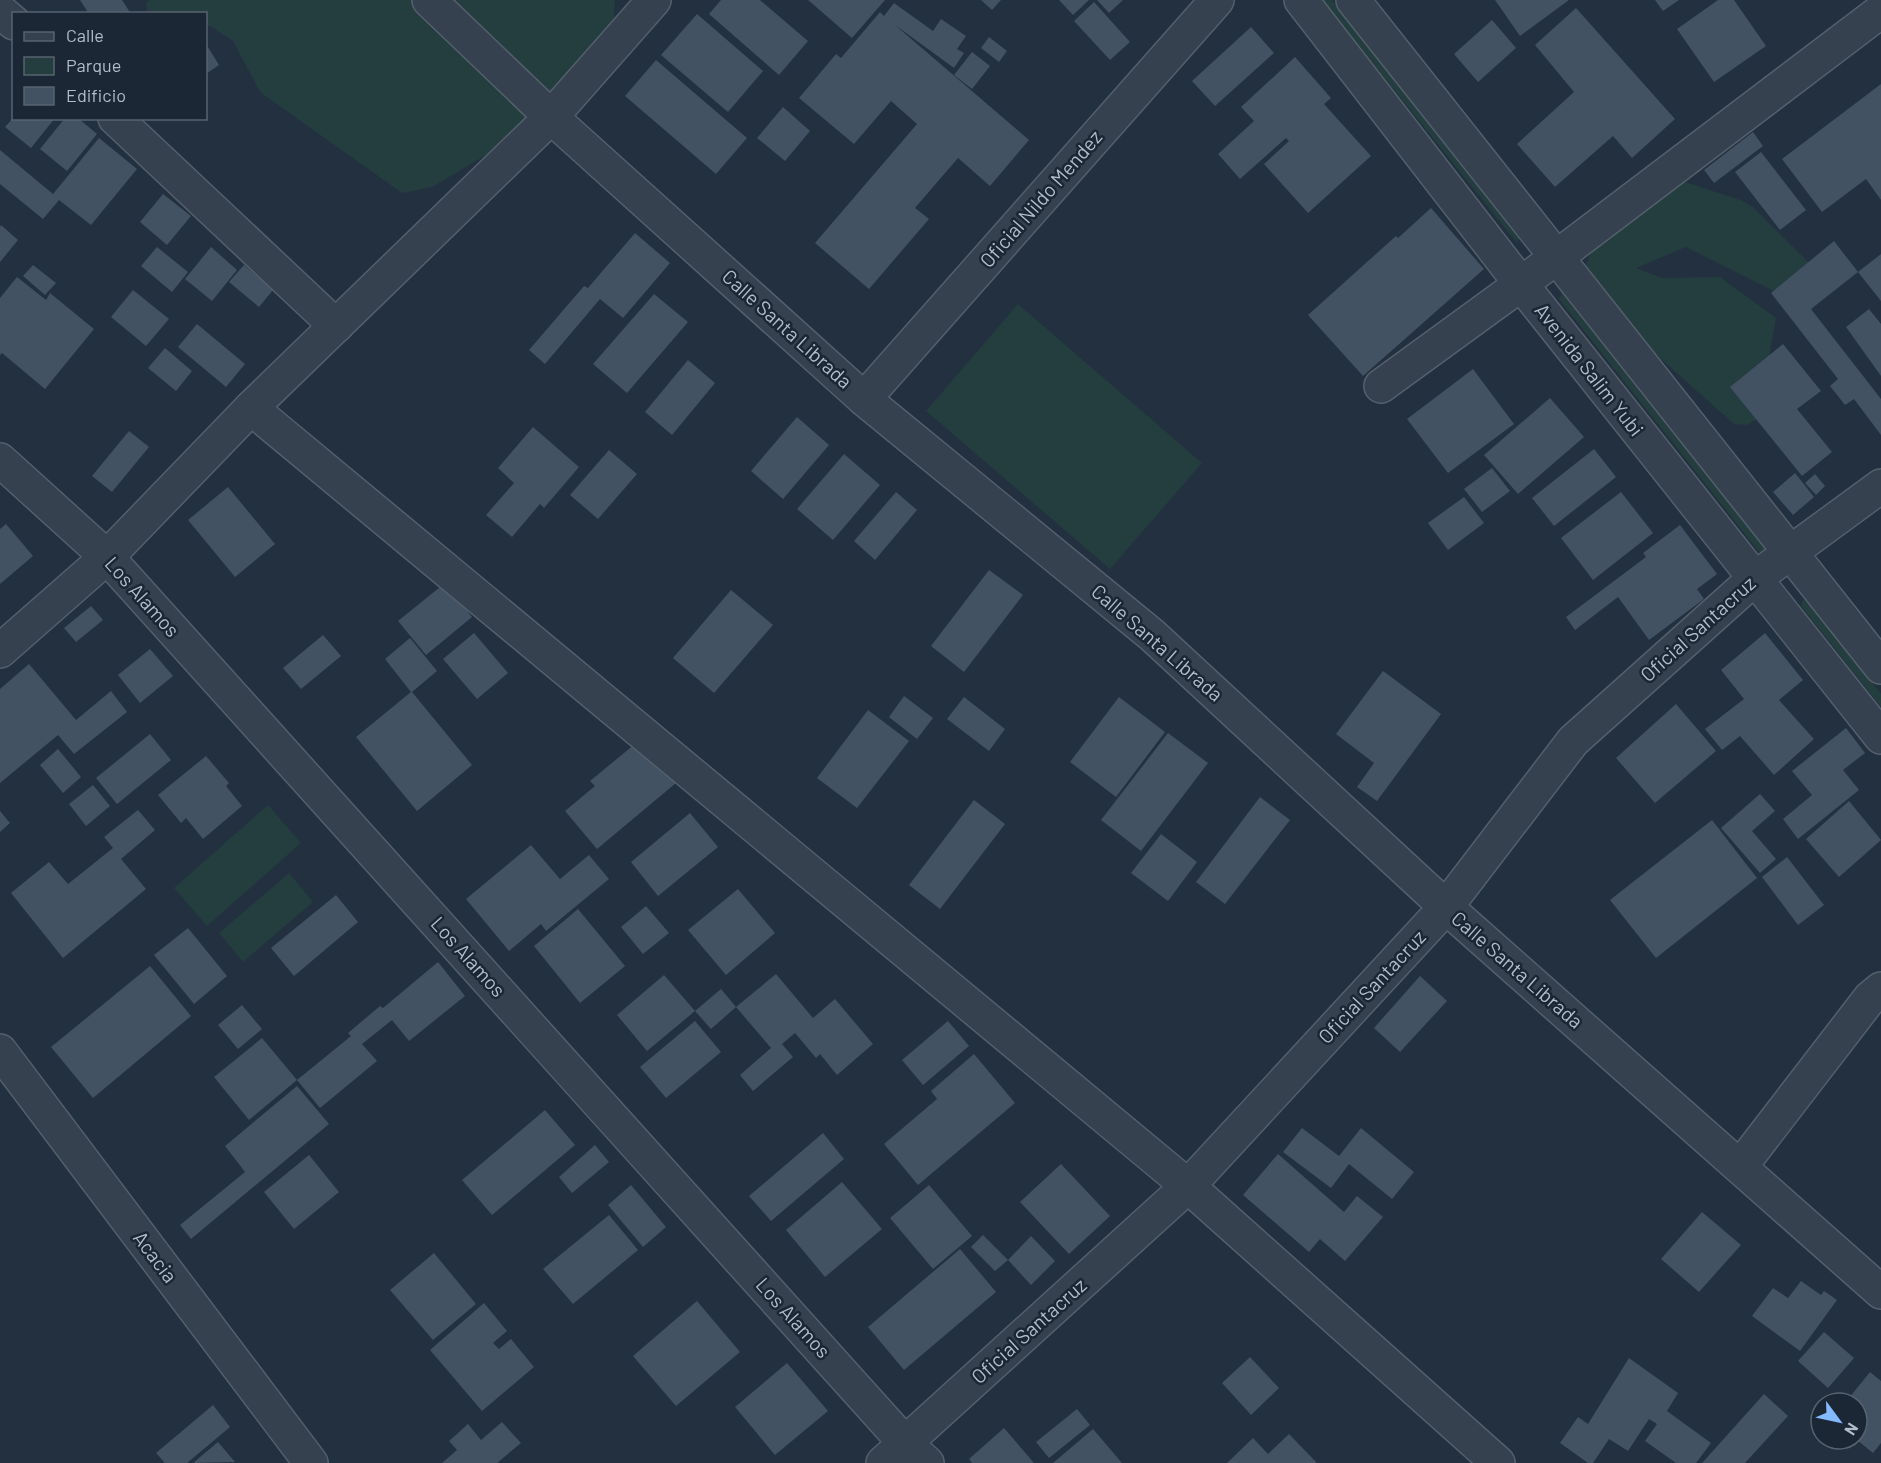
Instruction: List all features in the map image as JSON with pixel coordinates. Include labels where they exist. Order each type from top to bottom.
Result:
[{"type":"street","name":"Calle Santa Librada","points":[[429,0],[551,117],[864,399],[1152,635],[1446,907],[1881,1292]]},
{"type":"street","points":[[0,651],[107,557],[251,408],[551,117],[654,0]]},
{"type":"street","name":"Oficial Nildo Mendez","points":[[864,399],[1217,0]]},
{"type":"street","name":"Avenida Salim Yubi","points":[[1301,0],[1521,284],[1881,737]]},
{"type":"street","points":[[1353,0],[1881,667]]},
{"type":"street","points":[[0,11],[12,21]]},
{"type":"street","points":[[1381,386],[1521,284],[1881,11]]},
{"type":"street","points":[[117,120],[336,326]]},
{"type":"street","points":[[251,408],[1188,1186],[1498,1463]]},
{"type":"street","name":"Los Alamos","points":[[0,460],[107,557],[905,1456]]},
{"type":"street","name":"Oficial Santacruz","points":[[905,1456],[1188,1186],[1446,907],[1573,741],[1754,579],[1881,486]]},
{"type":"street","points":[[1740,1167],[1870,998],[1881,989]]},
{"type":"street","name":"Acacia","points":[[0,1051],[311,1463]]},
{"type":"green space","points":[[149,0],[615,0],[612,48],[551,117],[432,187],[402,193],[260,92],[233,41],[207,26],[207,12],[148,12],[146,4]]},
{"type":"green space","points":[[1322,0],[1332,0],[1520,238],[1517,243]]},
{"type":"green space","points":[[1670,177],[1740,200],[1753,207],[1823,277],[1812,310],[1686,247],[1636,268],[1662,278],[1720,277],[1776,318],[1759,418],[1747,425],[1734,424],[1606,310],[1584,270],[1595,242]]},
{"type":"green space","points":[[1562,293],[1765,549],[1763,554],[1559,299]]},
{"type":"green space","points":[[1018,304],[1202,463],[1110,569],[926,411]]},
{"type":"green space","points":[[1803,600],[1807,601],[1881,694],[1881,707],[1801,606]]},
{"type":"green space","points":[[268,805],[301,843],[207,926],[174,888]]},
{"type":"green space","points":[[289,873],[313,902],[243,962],[219,933]]},
{"type":"building","points":[[80,0],[122,0],[130,12],[88,12]]},
{"type":"building","points":[[721,0],[760,0],[808,41],[779,75],[709,14]]},
{"type":"building","points":[[808,0],[885,0],[852,38]]},
{"type":"building","points":[[981,0],[1001,0],[992,10]]},
{"type":"building","points":[[1059,0],[1089,0],[1073,15]]},
{"type":"building","points":[[1097,0],[1123,0],[1109,13]]},
{"type":"building","points":[[1495,0],[1569,0],[1520,36]]},
{"type":"building","points":[[1655,0],[1679,0],[1663,11]]},
{"type":"building","points":[[1718,0],[1734,0],[1766,46],[1714,82],[1677,29]]},
{"type":"building","points":[[1094,2],[1130,42],[1110,60],[1074,21]]},
{"type":"building","points":[[894,3],[933,31],[941,19],[966,36],[957,49],[964,53],[954,68],[895,25],[1029,140],[990,186],[958,158],[915,208],[929,219],[869,289],[815,243],[917,124],[891,101],[854,144],[799,98],[836,54],[841,58],[880,12],[884,16]]},
{"type":"building","points":[[1576,8],[1675,119],[1632,158],[1613,136],[1555,187],[1517,144],[1574,92],[1535,45]]},
{"type":"building","points":[[697,14],[763,71],[728,112],[661,55]]},
{"type":"building","points":[[1492,20],[1516,48],[1478,82],[1454,54]]},
{"type":"building","points":[[1251,27],[1274,53],[1215,106],[1192,81]]},
{"type":"building","points":[[989,37],[1007,51],[999,62],[981,48]]},
{"type":"building","points":[[207,46],[219,65],[207,73]]},
{"type":"building","points":[[972,52],[990,66],[972,89],[954,75]]},
{"type":"building","points":[[1295,57],[1331,98],[1324,104],[1371,156],[1308,213],[1264,164],[1289,141],[1286,138],[1240,179],[1218,154],[1254,121],[1241,107]]},
{"type":"building","points":[[656,60],[747,138],[716,174],[625,96]]},
{"type":"building","points":[[1881,84],[1881,200],[1866,179],[1822,212],[1782,159]]},
{"type":"building","points":[[783,107],[810,131],[785,161],[757,138]]},
{"type":"building","points":[[12,119],[53,120],[31,148],[5,127]]},
{"type":"building","points":[[63,120],[80,120],[97,134],[67,171],[40,149]]},
{"type":"building","points":[[1753,132],[1763,146],[1714,183],[1704,170]]},
{"type":"building","points":[[99,138],[137,169],[91,225],[59,200],[43,219],[0,184],[0,150],[53,194]]},
{"type":"building","points":[[1761,152],[1806,210],[1780,230],[1735,172]]},
{"type":"building","points":[[163,194],[191,216],[167,245],[140,222]]},
{"type":"building","points":[[1431,208],[1484,269],[1363,376],[1308,315],[1396,236],[1398,238]]},
{"type":"building","points":[[1,225],[18,240],[0,262],[0,227]]},
{"type":"building","points":[[635,233],[670,263],[623,318],[600,299],[545,364],[529,350],[584,286],[588,288]]},
{"type":"building","points":[[1834,241],[1858,272],[1811,309],[1881,399],[1881,435],[1854,399],[1845,405],[1830,386],[1838,379],[1771,293]]},
{"type":"building","points":[[157,247],[188,272],[172,292],[141,266]]},
{"type":"building","points":[[211,247],[237,270],[212,301],[185,279]]},
{"type":"building","points":[[1881,254],[1881,301],[1858,272]]},
{"type":"building","points":[[33,265],[56,283],[45,295],[23,276]]},
{"type":"building","points":[[244,265],[273,290],[259,307],[229,282]]},
{"type":"building","points":[[17,277],[46,300],[50,293],[94,329],[45,389],[2,353],[0,355],[0,298]]},
{"type":"building","points":[[133,290],[169,319],[146,346],[111,317]]},
{"type":"building","points":[[654,294],[688,322],[627,393],[593,364]]},
{"type":"building","points":[[1869,309],[1881,324],[1881,376],[1846,327]]},
{"type":"building","points":[[197,324],[245,364],[226,387],[178,347]]},
{"type":"building","points":[[1783,344],[1821,391],[1797,409],[1832,452],[1802,476],[1730,387]]},
{"type":"building","points":[[165,348],[192,371],[176,391],[148,368]]},
{"type":"building","points":[[688,360],[715,383],[672,435],[645,412]]},
{"type":"building","points":[[1473,369],[1514,424],[1448,473],[1407,419]]},
{"type":"building","points":[[1550,398],[1584,437],[1518,494],[1484,455]]},
{"type":"building","points":[[797,417],[829,445],[783,499],[751,471]]},
{"type":"building","points":[[533,427],[579,467],[544,508],[540,504],[512,537],[486,515],[514,483],[498,468]]},
{"type":"building","points":[[129,431],[149,447],[112,492],[92,476]]},
{"type":"building","points":[[1594,449],[1616,477],[1554,526],[1532,498]]},
{"type":"building","points":[[609,450],[637,474],[598,519],[570,495]]},
{"type":"building","points":[[844,454],[880,485],[833,540],[797,509]]},
{"type":"building","points":[[1492,468],[1510,491],[1482,512],[1464,489]]},
{"type":"building","points":[[1795,473],[1814,497],[1793,515],[1773,492]]},
{"type":"building","points":[[1815,474],[1825,486],[1816,495],[1805,483]]},
{"type":"building","points":[[228,487],[275,544],[235,577],[188,520]]},
{"type":"building","points":[[896,492],[917,510],[875,560],[854,541]]},
{"type":"building","points":[[1621,492],[1653,533],[1593,580],[1561,538]]},
{"type":"building","points":[[1464,497],[1484,523],[1448,550],[1428,523]]},
{"type":"building","points":[[6,524],[33,556],[0,584],[0,529]]},
{"type":"building","points":[[1680,525],[1717,574],[1697,589],[1704,599],[1649,640],[1618,597],[1575,630],[1566,617],[1646,557],[1643,553]]},
{"type":"building","points":[[989,570],[1023,595],[964,672],[931,646]]},
{"type":"building","points":[[445,583],[472,617],[426,655],[398,621]]},
{"type":"building","points":[[731,590],[773,625],[714,693],[673,658]]},
{"type":"building","points":[[91,606],[103,620],[76,642],[64,628]]},
{"type":"building","points":[[474,633],[508,673],[477,699],[443,659]]},
{"type":"building","points":[[1765,633],[1803,680],[1779,700],[1814,739],[1774,775],[1740,736],[1722,750],[1705,729],[1744,699],[1721,670]]},
{"type":"building","points":[[323,635],[341,656],[301,689],[283,668]]},
{"type":"building","points":[[410,638],[437,671],[412,692],[472,765],[417,811],[356,737],[411,692],[385,659]]},
{"type":"building","points":[[150,649],[173,676],[140,703],[118,675]]},
{"type":"building","points":[[29,664],[76,720],[111,691],[127,712],[74,754],[58,735],[0,783],[0,689]]},
{"type":"building","points":[[1383,671],[1441,714],[1377,801],[1357,787],[1374,763],[1336,734]]},
{"type":"building","points":[[904,696],[933,718],[917,739],[889,717]]},
{"type":"building","points":[[964,697],[1005,729],[989,751],[947,719]]},
{"type":"building","points":[[1119,697],[1165,732],[1116,797],[1070,762]]},
{"type":"building","points":[[1676,704],[1716,751],[1655,803],[1616,758]]},
{"type":"building","points":[[868,710],[909,741],[857,808],[817,778]]},
{"type":"building","points":[[1846,728],[1865,753],[1843,770],[1859,790],[1798,839],[1783,819],[1812,795],[1792,771]]},
{"type":"building","points":[[1168,733],[1208,763],[1141,851],[1101,820]]},
{"type":"building","points":[[150,734],[171,760],[117,804],[96,778]]},
{"type":"building","points":[[641,739],[676,783],[597,849],[565,811],[595,786],[590,781]]},
{"type":"building","points":[[58,749],[81,777],[63,793],[40,765]]},
{"type":"building","points":[[206,756],[229,783],[226,786],[242,806],[203,839],[186,818],[181,823],[158,795]]},
{"type":"building","points":[[93,785],[110,806],[86,826],[69,804]]},
{"type":"building","points":[[1760,794],[1775,811],[1752,831],[1776,859],[1760,873],[1721,828]]},
{"type":"building","points":[[1260,797],[1290,820],[1225,904],[1196,882]]},
{"type":"building","points":[[974,800],[1005,824],[940,909],[909,885]]},
{"type":"building","points":[[1849,801],[1881,840],[1839,877],[1806,839]]},
{"type":"building","points":[[138,810],[155,830],[121,859],[146,889],[63,958],[11,893],[49,862],[68,884],[113,848],[104,837]]},
{"type":"building","points":[[0,811],[10,823],[0,832]]},
{"type":"building","points":[[690,813],[718,847],[658,896],[631,862]]},
{"type":"building","points":[[1712,820],[1757,878],[1656,958],[1610,900]]},
{"type":"building","points":[[1161,834],[1197,862],[1168,901],[1131,873]]},
{"type":"building","points":[[531,845],[560,879],[589,855],[609,879],[546,931],[541,924],[509,951],[466,899]]},
{"type":"building","points":[[1787,857],[1824,905],[1798,925],[1762,877]]},
{"type":"building","points":[[738,889],[775,933],[726,975],[688,930]]},
{"type":"building","points":[[336,895],[358,922],[294,976],[271,948]]},
{"type":"building","points":[[646,906],[669,933],[643,954],[621,927]]},
{"type":"building","points":[[578,909],[625,966],[580,1003],[534,946]]},
{"type":"building","points":[[188,928],[227,976],[194,1004],[154,955]]},
{"type":"building","points":[[438,962],[465,996],[409,1041],[392,1020],[362,1044],[377,1061],[320,1108],[297,1080],[351,1036],[348,1033],[380,1006],[383,1008]]},
{"type":"building","points":[[150,966],[191,1016],[93,1098],[51,1047]]},
{"type":"building","points":[[776,974],[813,1018],[835,999],[873,1044],[837,1075],[820,1054],[816,1058],[795,1033],[782,1044],[793,1057],[753,1091],[740,1075],[771,1048],[736,1007]]},
{"type":"building","points":[[664,975],[695,1011],[647,1051],[617,1015]]},
{"type":"building","points":[[1420,976],[1447,1001],[1400,1052],[1374,1028]]},
{"type":"building","points":[[721,989],[736,1007],[711,1029],[695,1011]]},
{"type":"building","points":[[242,1005],[262,1029],[238,1049],[218,1025]]},
{"type":"building","points":[[695,1021],[721,1052],[666,1098],[640,1067]]},
{"type":"building","points":[[948,1021],[969,1046],[923,1085],[902,1060]]},
{"type":"building","points":[[262,1038],[297,1080],[249,1120],[214,1077]]},
{"type":"building","points":[[974,1054],[1015,1103],[918,1185],[884,1144],[937,1099],[931,1091]]},
{"type":"building","points":[[297,1086],[329,1124],[191,1239],[180,1225],[245,1172],[225,1146]]},
{"type":"building","points":[[545,1110],[575,1145],[492,1215],[462,1180]]},
{"type":"building","points":[[1302,1128],[1339,1156],[1361,1128],[1414,1172],[1392,1199],[1349,1164],[1331,1188],[1283,1152]]},
{"type":"building","points":[[823,1133],[844,1159],[771,1221],[749,1196]]},
{"type":"building","points":[[595,1145],[609,1162],[572,1193],[559,1177]]},
{"type":"building","points":[[1278,1154],[1344,1212],[1357,1196],[1383,1217],[1345,1261],[1320,1239],[1309,1252],[1243,1195]]},
{"type":"building","points":[[309,1155],[339,1192],[294,1229],[264,1192]]},
{"type":"building","points":[[1061,1164],[1110,1216],[1069,1254],[1020,1202]]},
{"type":"building","points":[[842,1182],[882,1229],[825,1277],[786,1230]]},
{"type":"building","points":[[631,1185],[666,1227],[643,1247],[608,1205]]},
{"type":"building","points":[[929,1185],[972,1236],[933,1269],[890,1218]]},
{"type":"building","points":[[1702,1212],[1741,1245],[1699,1292],[1661,1259]]},
{"type":"building","points":[[609,1215],[638,1250],[573,1304],[543,1269]]},
{"type":"building","points":[[983,1235],[1008,1260],[995,1271],[971,1247]]},
{"type":"building","points":[[1031,1236],[1055,1261],[1031,1285],[1008,1260]]},
{"type":"building","points":[[960,1249],[996,1292],[904,1370],[868,1327]]},
{"type":"building","points":[[434,1253],[476,1304],[433,1340],[390,1290]]},
{"type":"building","points":[[1801,1281],[1821,1295],[1824,1291],[1837,1300],[1800,1351],[1752,1316],[1773,1288],[1788,1298]]},
{"type":"building","points":[[697,1301],[740,1352],[676,1406],[633,1356]]},
{"type":"building","points":[[484,1303],[507,1331],[493,1343],[499,1349],[511,1339],[534,1367],[482,1411],[430,1350]]},
{"type":"building","points":[[1824,1332],[1854,1358],[1828,1388],[1798,1361]]},
{"type":"building","points":[[1250,1357],[1279,1388],[1251,1415],[1222,1383]]},
{"type":"building","points":[[1629,1358],[1678,1393],[1667,1411],[1711,1443],[1696,1463],[1676,1463],[1645,1441],[1657,1424],[1649,1419],[1628,1451],[1609,1439],[1593,1463],[1588,1463],[1560,1443],[1578,1417],[1588,1424]]},
{"type":"building","points":[[787,1363],[828,1411],[775,1455],[735,1407]]},
{"type":"building","points":[[1870,1372],[1881,1381],[1881,1443],[1873,1453],[1869,1450],[1869,1391],[1855,1391]]},
{"type":"building","points":[[1764,1394],[1788,1416],[1745,1463],[1702,1463]]},
{"type":"building","points":[[213,1405],[230,1427],[187,1463],[165,1463],[156,1453]]},
{"type":"building","points":[[1077,1409],[1090,1425],[1049,1458],[1036,1442]]},
{"type":"building","points":[[502,1422],[521,1443],[497,1463],[442,1463],[457,1450],[449,1441],[468,1424],[481,1440]]},
{"type":"building","points":[[1004,1428],[1034,1463],[972,1463],[969,1459]]},
{"type":"building","points":[[1093,1429],[1122,1463],[1053,1463]]},
{"type":"building","points":[[1289,1434],[1317,1463],[1227,1463],[1253,1438],[1268,1454]]},
{"type":"building","points":[[218,1442],[235,1462],[193,1463]]}]
